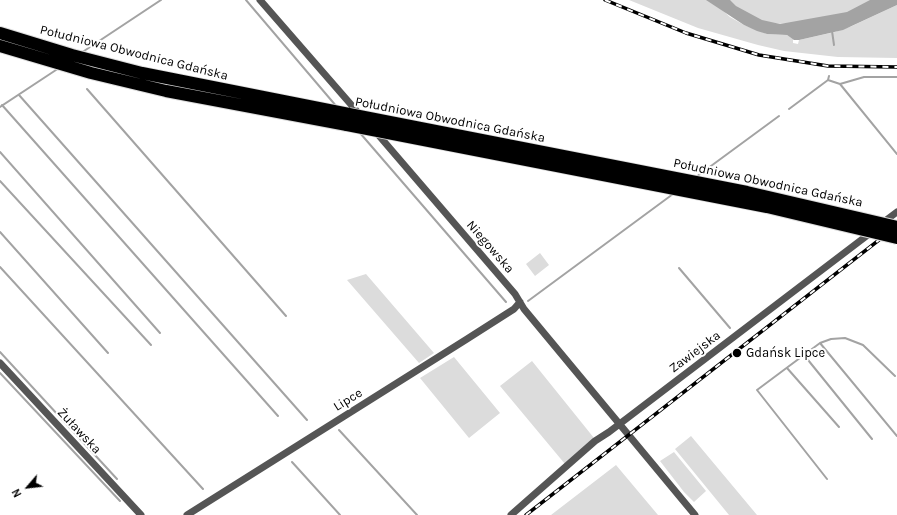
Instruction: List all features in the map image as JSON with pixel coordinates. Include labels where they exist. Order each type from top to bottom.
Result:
[{"type":"highway","name":"Południowa Obwodnica Gdańska","points":[[0,33],[72,55],[167,78],[747,192],[897,227]]},
{"type":"highway","name":"Południowa Obwodnica Gdańska","points":[[0,46],[85,72],[147,87],[774,209],[897,238]]},
{"type":"highway","points":[[879,234],[897,244]]},
{"type":"street","name":"Niegowska","points":[[260,0],[474,246],[695,515]]},
{"type":"street","name":"Zawiejska","points":[[511,515],[595,441],[802,284],[820,272],[897,212]]},
{"type":"street","name":"Lipce","points":[[187,515],[514,309],[520,302]]},
{"type":"street","name":"Żuławska","points":[[0,363],[141,515]]},
{"type":"shaded area","points":[[629,0],[711,0],[730,17],[744,25],[767,34],[787,35],[793,39],[793,43],[798,44],[799,40],[835,32],[852,26],[897,5],[897,58],[838,57],[784,51],[698,28]]},
{"type":"shaded area","points":[[706,0],[730,0],[736,6],[762,20],[780,24],[847,12],[870,0],[897,0],[897,5],[843,30],[794,40],[787,35],[767,34],[757,31],[744,25]]},
{"type":"shaded area","points":[[726,0],[873,0],[827,23],[762,24]]},
{"type":"shaded area","points":[[540,253],[549,265],[535,276],[526,264]]},
{"type":"shaded area","points":[[366,274],[434,353],[419,363],[347,280]]},
{"type":"shaded area","points":[[454,357],[500,413],[469,438],[420,378]]},
{"type":"shaded area","points":[[532,361],[594,438],[565,464],[500,386]]},
{"type":"shaded area","points":[[691,436],[757,515],[729,515],[675,449]]},
{"type":"shaded area","points":[[674,452],[706,491],[694,502],[684,492],[660,461]]},
{"type":"shaded area","points":[[616,465],[658,515],[551,515]]},
{"type":"waterway","points":[[81,53],[161,0]]},
{"type":"waterway","points":[[246,0],[337,107]]},
{"type":"waterway","points":[[832,31],[834,45]]},
{"type":"waterway","points":[[0,107],[59,68]]},
{"type":"waterway","points":[[829,76],[828,80],[840,84],[897,154]]},
{"type":"waterway","points":[[840,84],[864,77],[897,77]]},
{"type":"waterway","points":[[789,109],[828,80]]},
{"type":"waterway","points":[[87,89],[286,316]]},
{"type":"waterway","points":[[19,95],[307,420]]},
{"type":"waterway","points":[[2,105],[278,416]]},
{"type":"waterway","points":[[696,177],[779,116]]},
{"type":"waterway","points":[[360,133],[506,302]]},
{"type":"waterway","points":[[0,152],[160,333]]},
{"type":"waterway","points":[[0,181],[151,345]]},
{"type":"waterway","points":[[528,301],[673,194]]},
{"type":"waterway","points":[[0,232],[108,353]]},
{"type":"waterway","points":[[0,267],[203,489]]},
{"type":"waterway","points":[[679,268],[730,328]]},
{"type":"waterway","points":[[827,479],[757,390],[820,343],[831,339],[845,338],[863,345],[895,376]]},
{"type":"waterway","points":[[820,343],[897,436]]},
{"type":"waterway","points":[[0,352],[117,479]]},
{"type":"waterway","points":[[804,355],[872,439]]},
{"type":"waterway","points":[[787,368],[839,427]]},
{"type":"waterway","points":[[0,373],[120,501]]},
{"type":"waterway","points":[[339,430],[417,515]]},
{"type":"waterway","points":[[292,462],[340,515]]},
{"type":"railway","points":[[605,0],[686,33],[759,55],[828,66],[897,67]]},
{"type":"railway","points":[[526,515],[897,226]]},
{"type":"place","name":"Gdańsk Lipce","points":[[737,353]]}]
